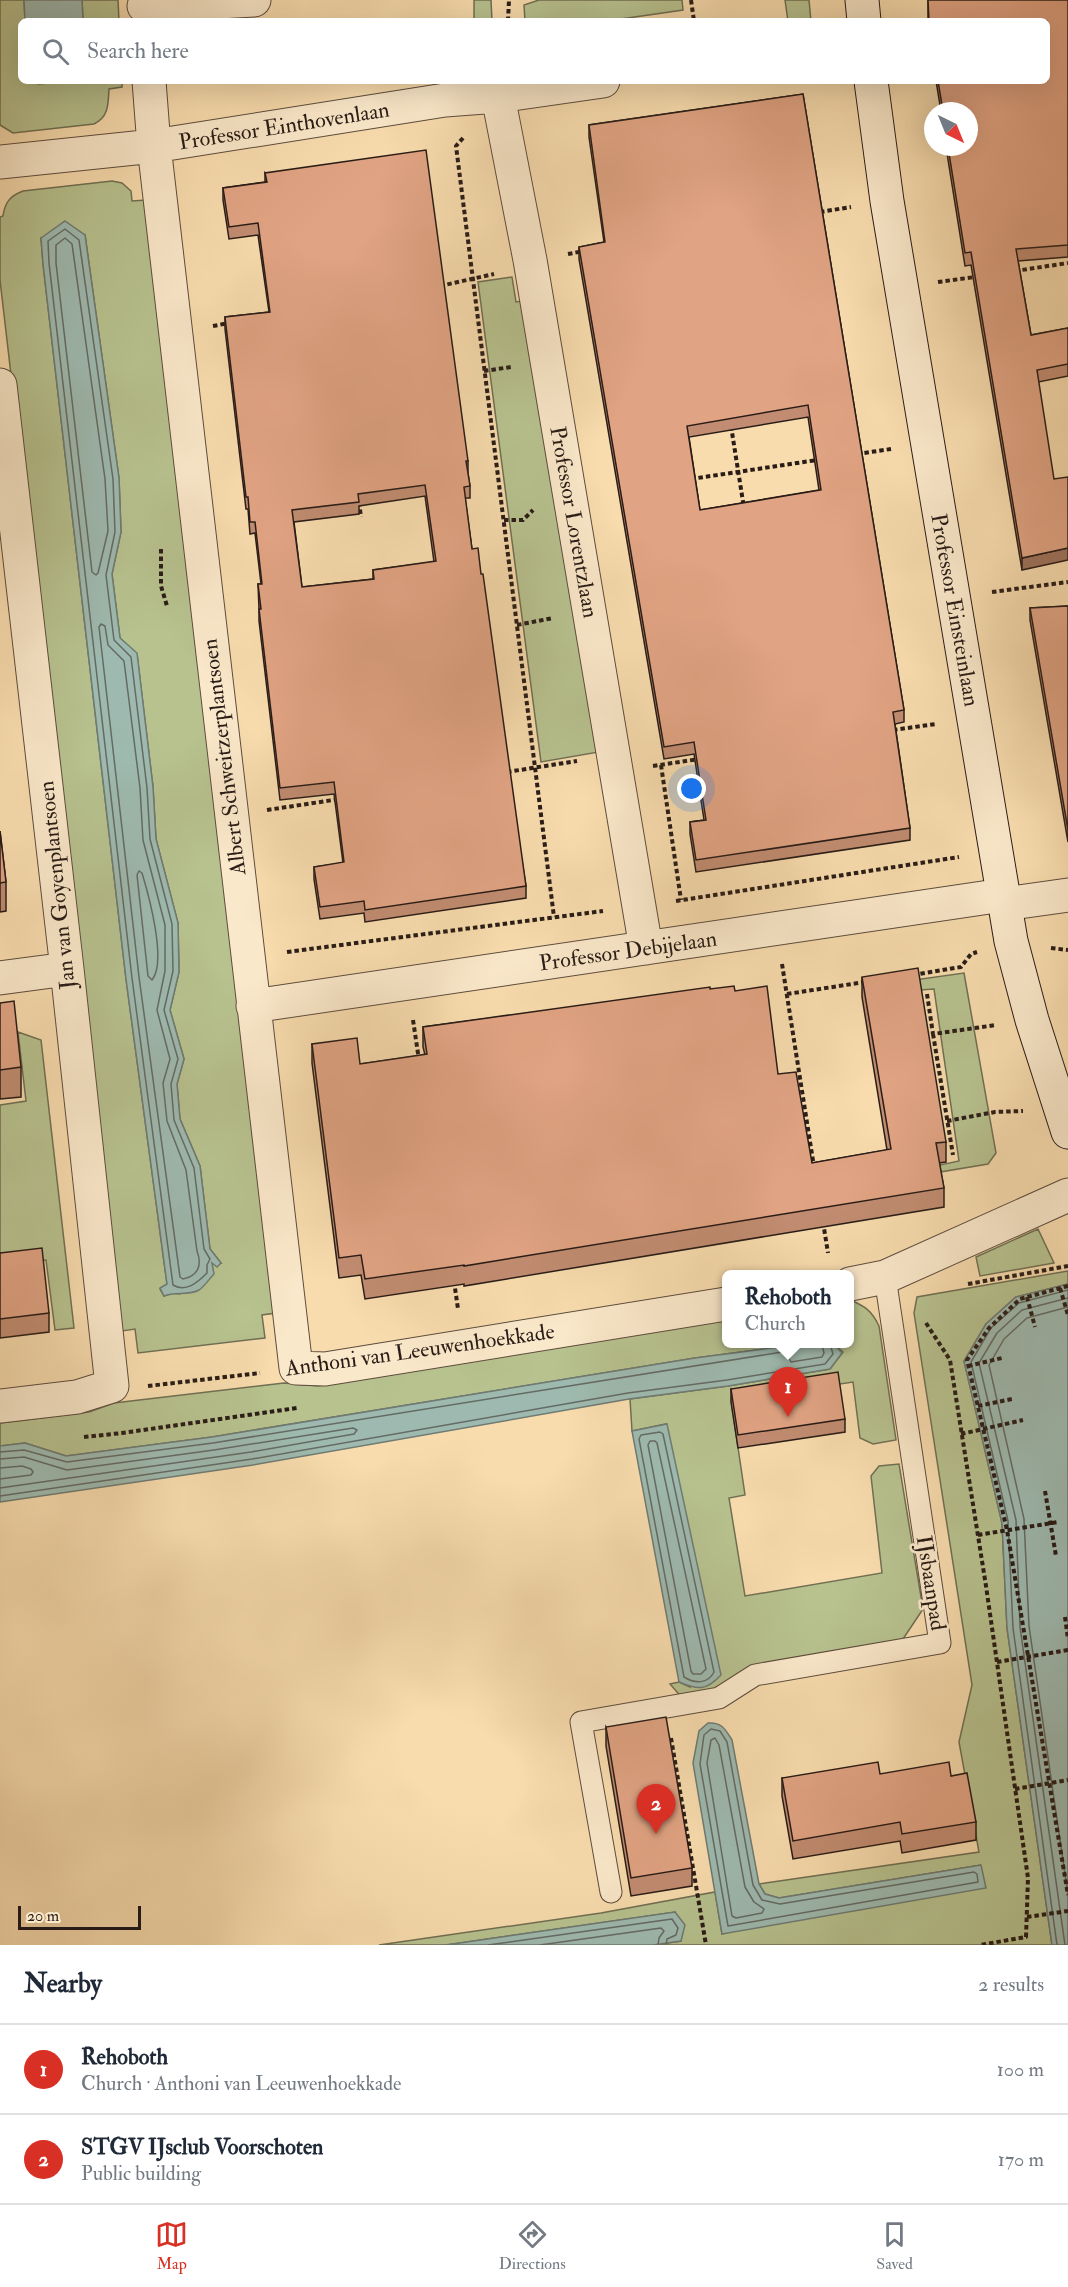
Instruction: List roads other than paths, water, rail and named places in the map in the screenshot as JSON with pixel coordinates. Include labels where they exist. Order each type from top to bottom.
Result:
[{"type":"street","points":[[144,9],[254,0]]},
{"type":"street","points":[[861,0],[864,18]]},
{"type":"street","name":"Albert Schweitzerplantsoen","points":[[149,84],[154,146],[296,1368]]},
{"type":"street","name":"Professor Einthovenlaan","points":[[0,162],[154,146],[445,100],[498,96],[582,84]]},
{"type":"street","name":"Professor Einsteinlaan","points":[[872,84],[887,201],[1011,941],[1032,1020],[1064,1121]]},
{"type":"street","name":"Professor Lorentzlaan","points":[[498,96],[530,260],[646,948]]},
{"type":"street","name":"Jan van Goyenplantsoen","points":[[0,385],[112,1386],[77,1397],[0,1406]]},
{"type":"street","name":"Professor Debijelaan","points":[[253,1006],[777,929],[1004,900],[1068,895]]},
{"type":"street","points":[[0,978],[67,969]]},
{"type":"street","points":[[854,1278],[887,1287],[1068,1195]]},
{"type":"street","name":"Anthoni van Leeuwenhoekkade","points":[[296,1368],[325,1369],[722,1305]]},
{"type":"lane","name":"IJsbaanpad","points":[[611,1892],[581,1722],[719,1698],[754,1675],[940,1643],[887,1287]]},
{"type":"water","points":[[24,0],[82,0],[83,18],[25,18]]},
{"type":"water","points":[[65,221],[85,235],[119,478],[121,532],[112,574],[120,638],[137,653],[153,787],[156,839],[178,923],[179,972],[170,1010],[184,1059],[177,1084],[180,1119],[200,1166],[210,1249],[221,1263],[217,1267],[212,1263],[214,1274],[199,1290],[164,1296],[160,1288],[167,1284],[126,979],[43,264],[41,238]]},
{"type":"water","points":[[1068,1284],[1068,1945],[1052,1945],[1007,1628],[1002,1523],[964,1361],[986,1324],[1016,1297]]},
{"type":"water","points":[[771,1348],[838,1348],[842,1353],[830,1369],[629,1399],[253,1465],[0,1502],[0,1446],[25,1443],[66,1456],[212,1437],[695,1358]]},
{"type":"water","points":[[667,1424],[721,1675],[702,1688],[691,1687],[679,1682],[632,1431]]},
{"type":"water","points":[[708,1723],[720,1725],[732,1740],[759,1884],[765,1894],[779,1898],[981,1865],[986,1888],[722,1934],[693,1763],[699,1731]]},
{"type":"water","points":[[675,1912],[685,1925],[681,1941],[653,1945],[446,1945]]},
{"type":"place","name":"Rehoboth","points":[[788,1417]]},
{"type":"place","name":"STGV IJsclub Voorschoten","points":[[656,1834]]}]
